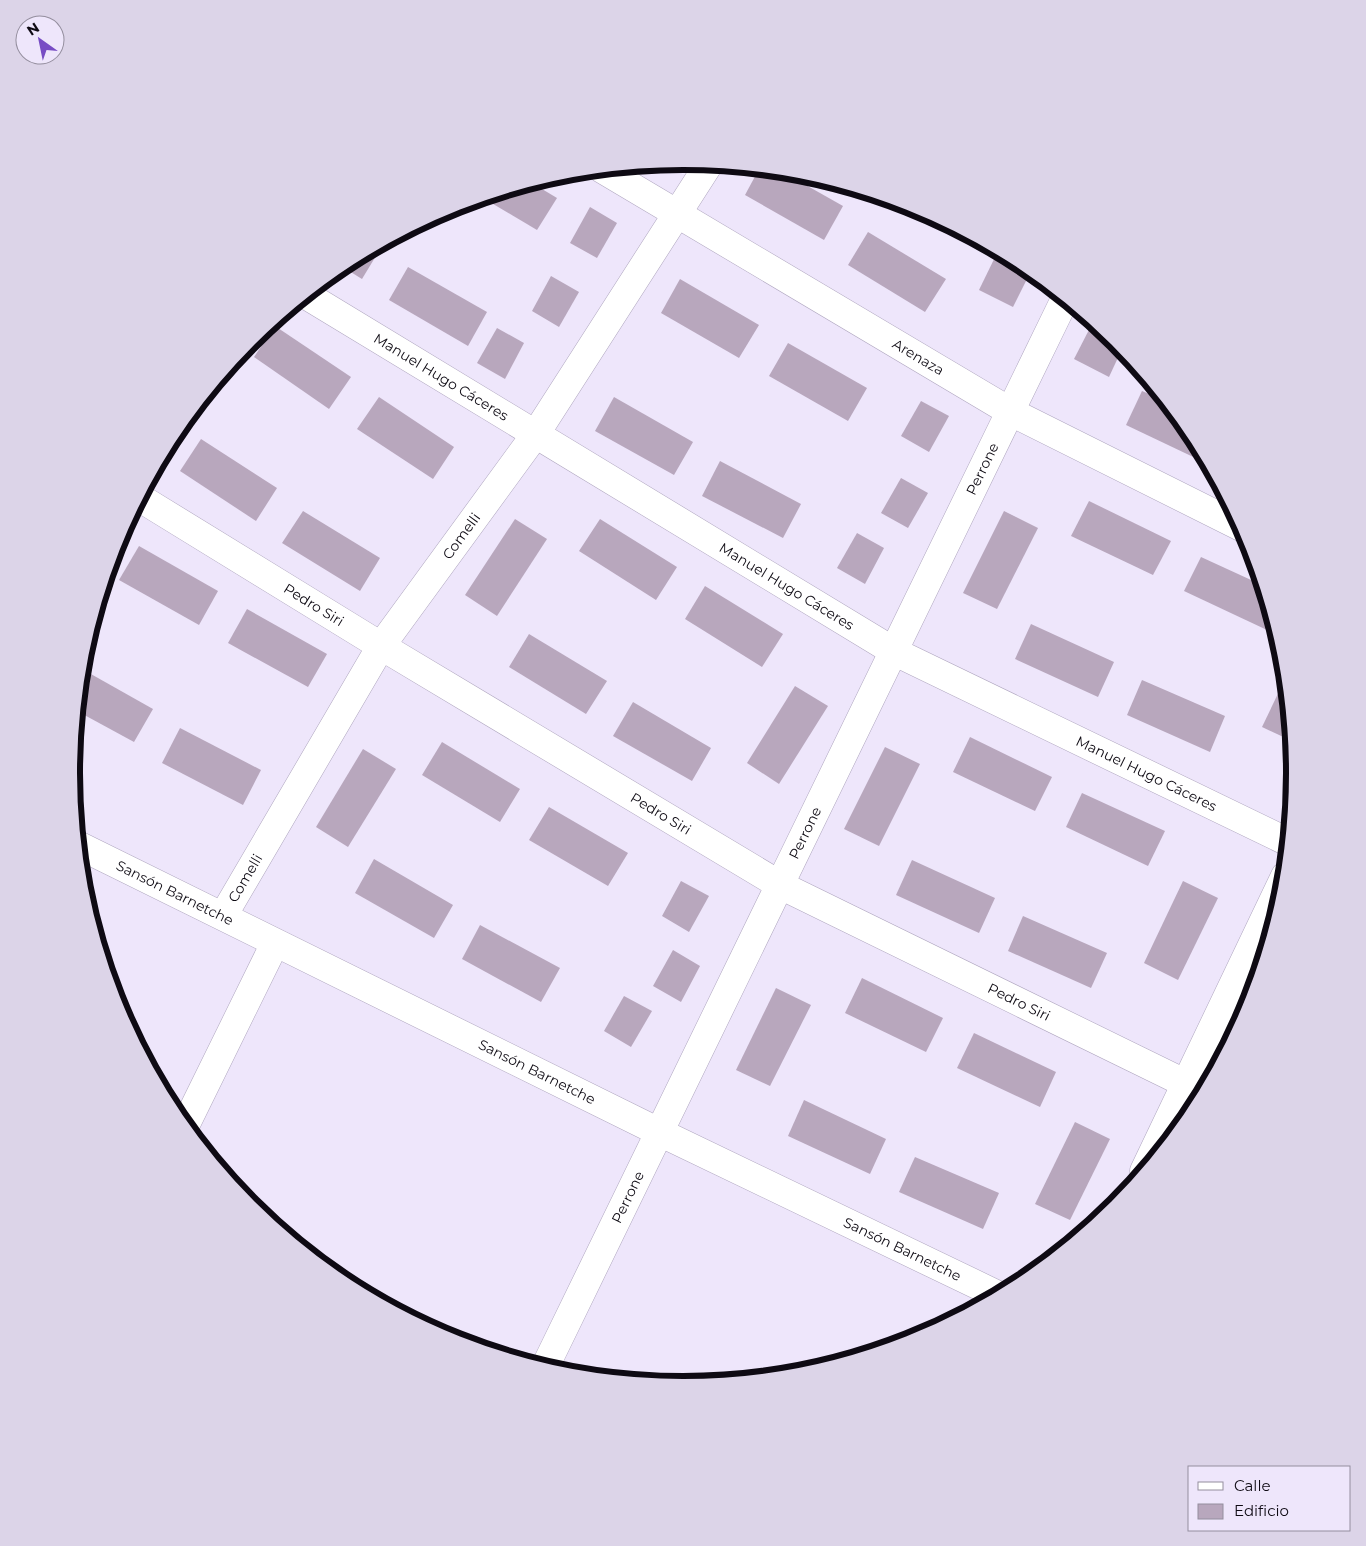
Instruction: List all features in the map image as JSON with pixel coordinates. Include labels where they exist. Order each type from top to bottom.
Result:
[{"type":"street","name":"Comelli","points":[[223,916],[381,646],[535,435],[705,171]]},
{"type":"street","name":"Arenaza","points":[[611,174],[1011,412],[1231,522]]},
{"type":"street","name":"Manuel Hugo Cáceres","points":[[312,298],[895,652],[1282,839]]},
{"type":"street","name":"Perrone","points":[[548,1360],[895,652],[1062,305]]},
{"type":"street","name":"Pedro Siri","points":[[145,501],[381,646],[780,885],[1194,1087]]},
{"type":"street","name":"Sansón Barnetche","points":[[85,848],[659,1132],[990,1291]]},
{"type":"street","points":[[1169,1128],[1194,1087],[1268,914]]},
{"type":"street","points":[[189,1118],[275,943]]},
{"type":"building","points":[[756,174],[762,175],[800,182],[843,206],[824,240],[745,195]]},
{"type":"building","points":[[540,188],[557,198],[537,230],[490,202]]},
{"type":"building","points":[[590,207],[617,223],[597,258],[570,243]]},
{"type":"building","points":[[868,232],[946,279],[925,312],[848,265]]},
{"type":"building","points":[[377,254],[362,279],[349,271]]},
{"type":"building","points":[[995,258],[1027,279],[1013,307],[979,290]]},
{"type":"building","points":[[408,267],[487,312],[468,346],[389,300]]},
{"type":"building","points":[[551,276],[579,292],[559,327],[532,311]]},
{"type":"building","points":[[680,279],[759,325],[739,358],[661,313]]},
{"type":"building","points":[[277,327],[351,377],[329,409],[254,357],[268,337]]},
{"type":"building","points":[[497,328],[524,343],[505,379],[477,363]]},
{"type":"building","points":[[1090,328],[1118,357],[1109,377],[1074,359]]},
{"type":"building","points":[[788,343],[867,388],[848,421],[769,376]]},
{"type":"building","points":[[1142,391],[1152,395],[1197,459],[1126,425]]},
{"type":"building","points":[[379,397],[454,447],[433,479],[357,429]]},
{"type":"building","points":[[614,397],[693,442],[674,475],[595,431]]},
{"type":"building","points":[[921,401],[949,416],[929,452],[901,436]]},
{"type":"building","points":[[201,439],[277,488],[256,521],[180,471]]},
{"type":"building","points":[[720,461],[801,504],[783,538],[702,496]]},
{"type":"building","points":[[901,478],[928,493],[908,528],[881,513]]},
{"type":"building","points":[[1089,501],[1171,541],[1153,575],[1071,536]]},
{"type":"building","points":[[303,511],[380,558],[360,591],[282,543]]},
{"type":"building","points":[[1004,511],[1038,528],[997,609],[963,593]]},
{"type":"building","points":[[515,519],[547,539],[497,616],[465,595]]},
{"type":"building","points":[[600,519],[677,567],[656,600],[579,551]]},
{"type":"building","points":[[857,533],[884,548],[865,584],[837,568]]},
{"type":"building","points":[[139,546],[218,591],[199,625],[119,580]]},
{"type":"building","points":[[1201,557],[1255,582],[1267,630],[1184,591]]},
{"type":"building","points":[[705,586],[783,634],[762,667],[685,619]]},
{"type":"building","points":[[247,609],[327,654],[308,687],[228,643]]},
{"type":"building","points":[[1031,624],[1114,662],[1098,697],[1015,659]]},
{"type":"building","points":[[529,634],[607,681],[586,714],[509,667]]},
{"type":"building","points":[[89,673],[153,709],[134,742],[83,714]]},
{"type":"building","points":[[1142,680],[1225,716],[1210,752],[1127,715]]},
{"type":"building","points":[[795,686],[828,706],[779,784],[747,763]]},
{"type":"building","points":[[1280,689],[1285,738],[1262,727]]},
{"type":"building","points":[[633,702],[711,748],[692,781],[613,736]]},
{"type":"building","points":[[180,728],[261,770],[243,805],[162,763]]},
{"type":"building","points":[[970,737],[1052,777],[1035,811],[953,772]]},
{"type":"building","points":[[442,742],[520,789],[500,822],[422,775]]},
{"type":"building","points":[[885,747],[920,764],[879,846],[844,829]]},
{"type":"building","points":[[363,749],[396,769],[348,847],[316,827]]},
{"type":"building","points":[[1082,793],[1165,831],[1148,866],[1066,827]]},
{"type":"building","points":[[549,807],[628,853],[608,886],[529,840]]},
{"type":"building","points":[[374,859],[453,905],[434,938],[355,893]]},
{"type":"building","points":[[912,860],[995,898],[979,933],[896,895]]},
{"type":"building","points":[[681,881],[709,896],[689,932],[662,916]]},
{"type":"building","points":[[1183,881],[1218,898],[1178,980],[1144,963]]},
{"type":"building","points":[[1023,916],[1107,953],[1091,988],[1008,951]]},
{"type":"building","points":[[480,925],[560,968],[541,1002],[462,959]]},
{"type":"building","points":[[673,950],[700,966],[681,1002],[653,986]]},
{"type":"building","points":[[862,978],[943,1018],[926,1052],[845,1013]]},
{"type":"building","points":[[776,988],[811,1005],[770,1086],[736,1070]]},
{"type":"building","points":[[624,996],[652,1011],[631,1047],[604,1031]]},
{"type":"building","points":[[974,1033],[1056,1072],[1040,1107],[957,1068]]},
{"type":"building","points":[[804,1100],[886,1139],[870,1174],[788,1136]]},
{"type":"building","points":[[1075,1122],[1110,1139],[1070,1220],[1035,1204]]},
{"type":"building","points":[[915,1157],[999,1193],[983,1229],[899,1192]]}]
